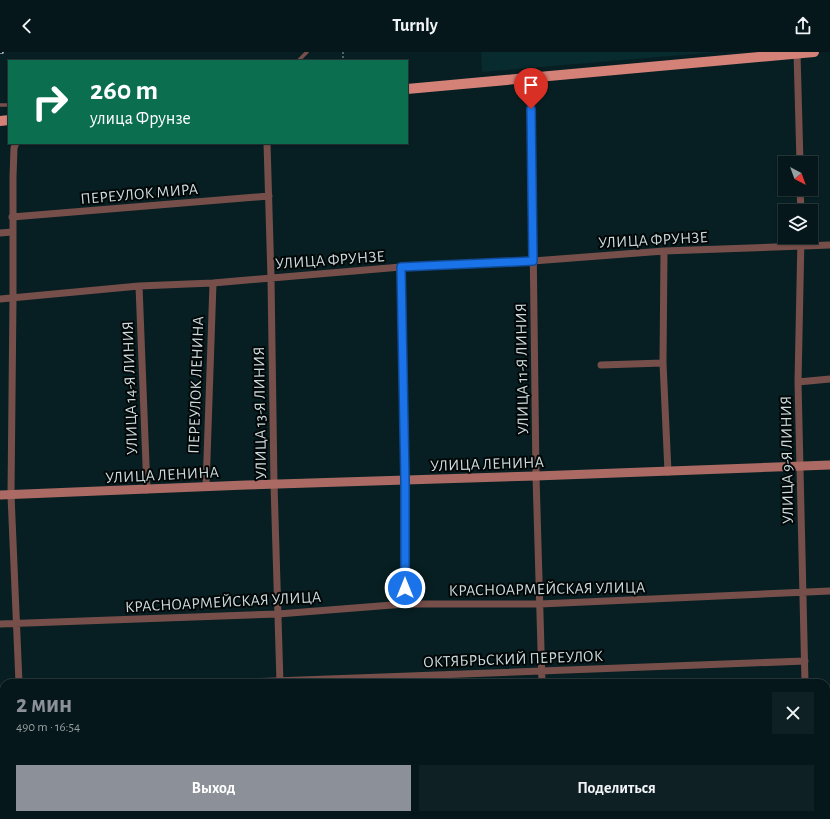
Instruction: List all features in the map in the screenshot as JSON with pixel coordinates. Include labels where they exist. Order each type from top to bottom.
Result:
[{"type":"main road","points":[[408,89],[814,52]]},
{"type":"main road","name":"УЛИЦА ЛЕНИНА","points":[[0,495],[274,484],[668,472],[830,464]]},
{"type":"street","points":[[798,53],[800,156]]},
{"type":"street","name":"УЛИЦА 11-Я ЛИНИЯ","points":[[530,78],[536,476],[542,679]]},
{"type":"street","points":[[16,144],[14,148],[12,217],[13,298],[11,495],[19,679]]},
{"type":"street","name":"УЛИЦА 13-Я ЛИНИЯ","points":[[267,144],[274,484],[280,679]]},
{"type":"street","name":"ПЕРЕУЛОК МИРА","points":[[12,217],[269,196]]},
{"type":"street","points":[[0,233],[12,232]]},
{"type":"street","name":"УЛИЦА 9-Я ЛИНИЯ","points":[[802,244],[798,382],[805,679]]},
{"type":"street","name":"УЛИЦА ФРУНЗЕ","points":[[0,299],[139,286],[213,283],[401,267],[533,261],[664,251],[830,245]]},
{"type":"street","points":[[664,251],[663,363],[668,472]]},
{"type":"street","points":[[401,267],[405,480],[405,604]]},
{"type":"street","name":"ПЕРЕУЛОК ЛЕНИНА","points":[[206,487],[213,283]]},
{"type":"street","name":"УЛИЦА 14-Я ЛИНИЯ","points":[[139,286],[147,490]]},
{"type":"street","points":[[601,365],[663,363]]},
{"type":"street","points":[[798,382],[830,380]]},
{"type":"street","name":"КРАСНОАРМЕЙСКАЯ УЛИЦА","points":[[0,624],[278,614],[405,604],[540,604],[830,591]]},
{"type":"street","name":"ОКТЯБРЬСКИЙ ПЕРЕУЛОК","points":[[346,679],[542,670],[805,661]]},
{"type":"lane","points":[[299,60],[307,52]]},
{"type":"shaded area","points":[[481,52],[718,52],[482,72]]},
{"type":"route","points":[[405,588],[405,480],[401,267],[533,261],[531,109]]}]
